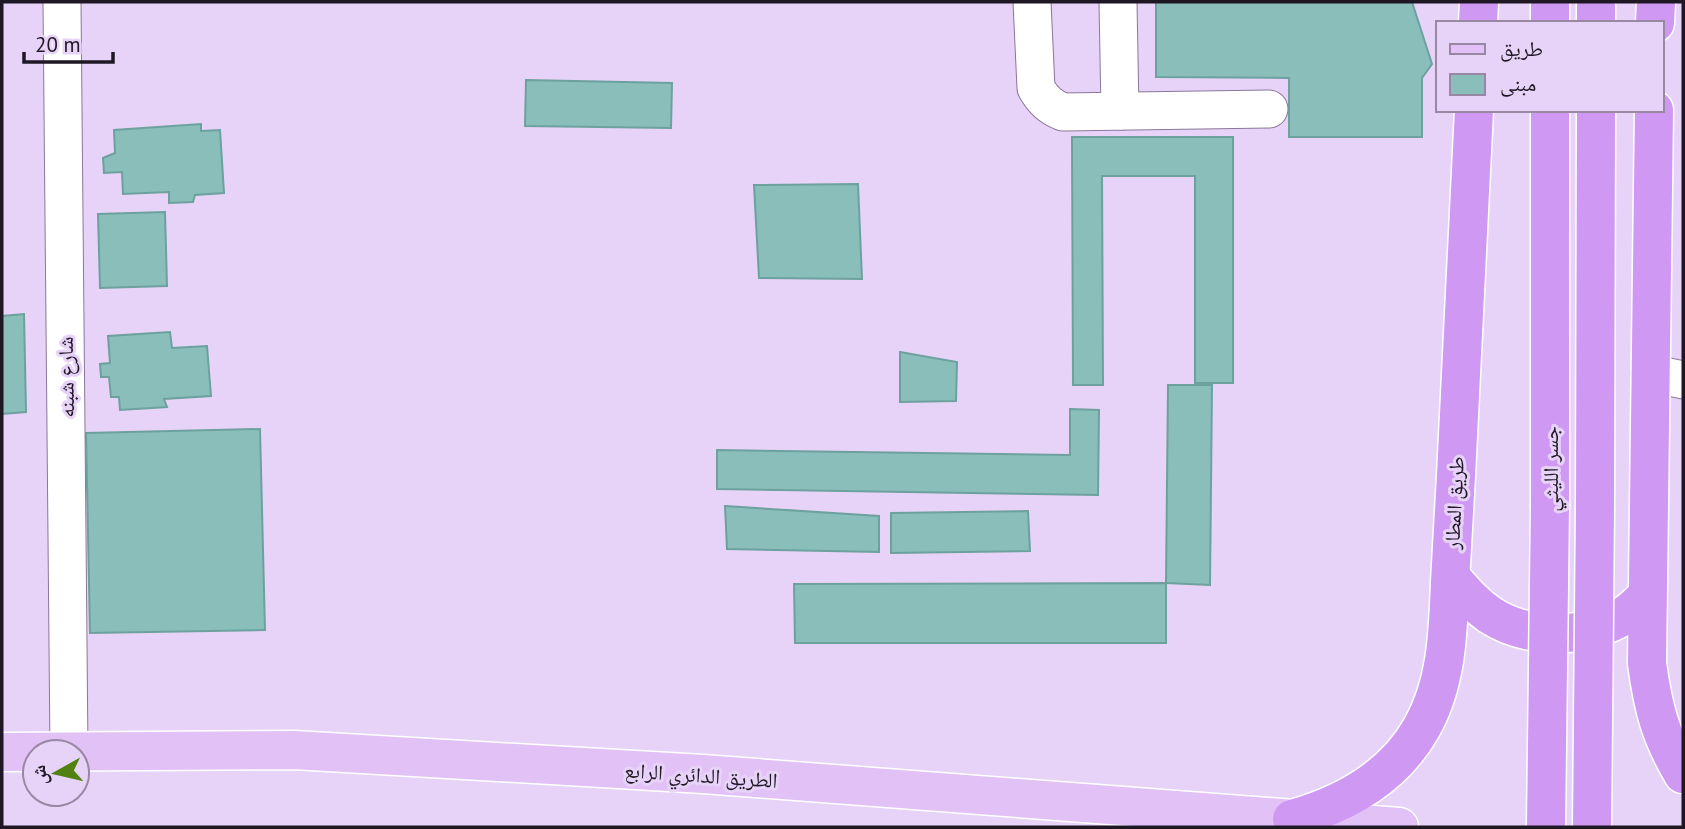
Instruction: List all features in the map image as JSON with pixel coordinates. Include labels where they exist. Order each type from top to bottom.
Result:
[{"type":"highway","points":[[1478,21],[1479,2]]},
{"type":"highway","points":[[1550,2],[1550,21]]},
{"type":"highway","points":[[1596,2],[1596,21]]},
{"type":"highway","points":[[1656,2],[1656,21]]},
{"type":"highway","name":"طريق المطار","points":[[1292,819],[1343,801],[1380,778],[1403,754],[1422,727],[1436,697],[1444,665],[1451,577],[1474,112]]},
{"type":"highway","name":"جسر الليثي","points":[[1546,827],[1550,505],[1550,112]]},
{"type":"highway","points":[[1592,827],[1596,112]]},
{"type":"highway","points":[[1654,112],[1667,376],[1646,597],[1647,663],[1652,705],[1667,746],[1683,775]]},
{"type":"highway","points":[[1451,577],[1469,599],[1492,616],[1518,627],[1545,633],[1573,633],[1601,626],[1626,614],[1646,597]]},
{"type":"main road","name":"الطريق الدائري الرابع","points":[[91,751],[293,750],[703,774],[1399,827]]},
{"type":"main road","name":"الطريق الدائري الرابع","points":[[2,752],[21,752]]},
{"type":"street","name":"شارع شبنه","points":[[62,2],[69,738]]},
{"type":"street","points":[[1032,2],[1036,88],[1043,100],[1053,108],[1063,112],[1269,109]]},
{"type":"street","points":[[1118,2],[1120,111]]},
{"type":"building","points":[[1156,2],[1412,2],[1432,64],[1422,78],[1422,137],[1289,137],[1289,78],[1156,77]]},
{"type":"building","points":[[526,80],[672,83],[671,128],[525,126]]},
{"type":"building","points":[[201,124],[201,131],[220,130],[224,193],[195,195],[193,202],[169,203],[169,192],[123,194],[122,172],[104,173],[103,158],[115,153],[114,130]]},
{"type":"building","points":[[1072,137],[1233,137],[1233,383],[1195,383],[1195,176],[1102,176],[1103,385],[1073,385]]},
{"type":"building","points":[[858,184],[862,279],[759,278],[754,185]]},
{"type":"building","points":[[165,212],[167,286],[100,288],[98,214]]},
{"type":"building","points":[[24,314],[26,412],[2,414],[2,316]]},
{"type":"building","points":[[170,332],[172,348],[207,346],[211,396],[164,399],[167,407],[120,410],[119,397],[111,397],[109,377],[101,377],[100,364],[110,363],[108,336]]},
{"type":"building","points":[[900,352],[957,362],[956,401],[900,402]]},
{"type":"building","points":[[1168,385],[1212,385],[1210,585],[1166,583]]},
{"type":"building","points":[[1070,409],[1099,410],[1098,495],[717,489],[717,450],[1070,455]]},
{"type":"building","points":[[260,429],[265,630],[90,633],[86,433]]},
{"type":"building","points":[[725,506],[879,516],[879,552],[727,549]]},
{"type":"building","points":[[1028,511],[1030,551],[891,553],[891,513]]},
{"type":"building","points":[[1166,583],[1166,643],[795,643],[794,584]]}]
